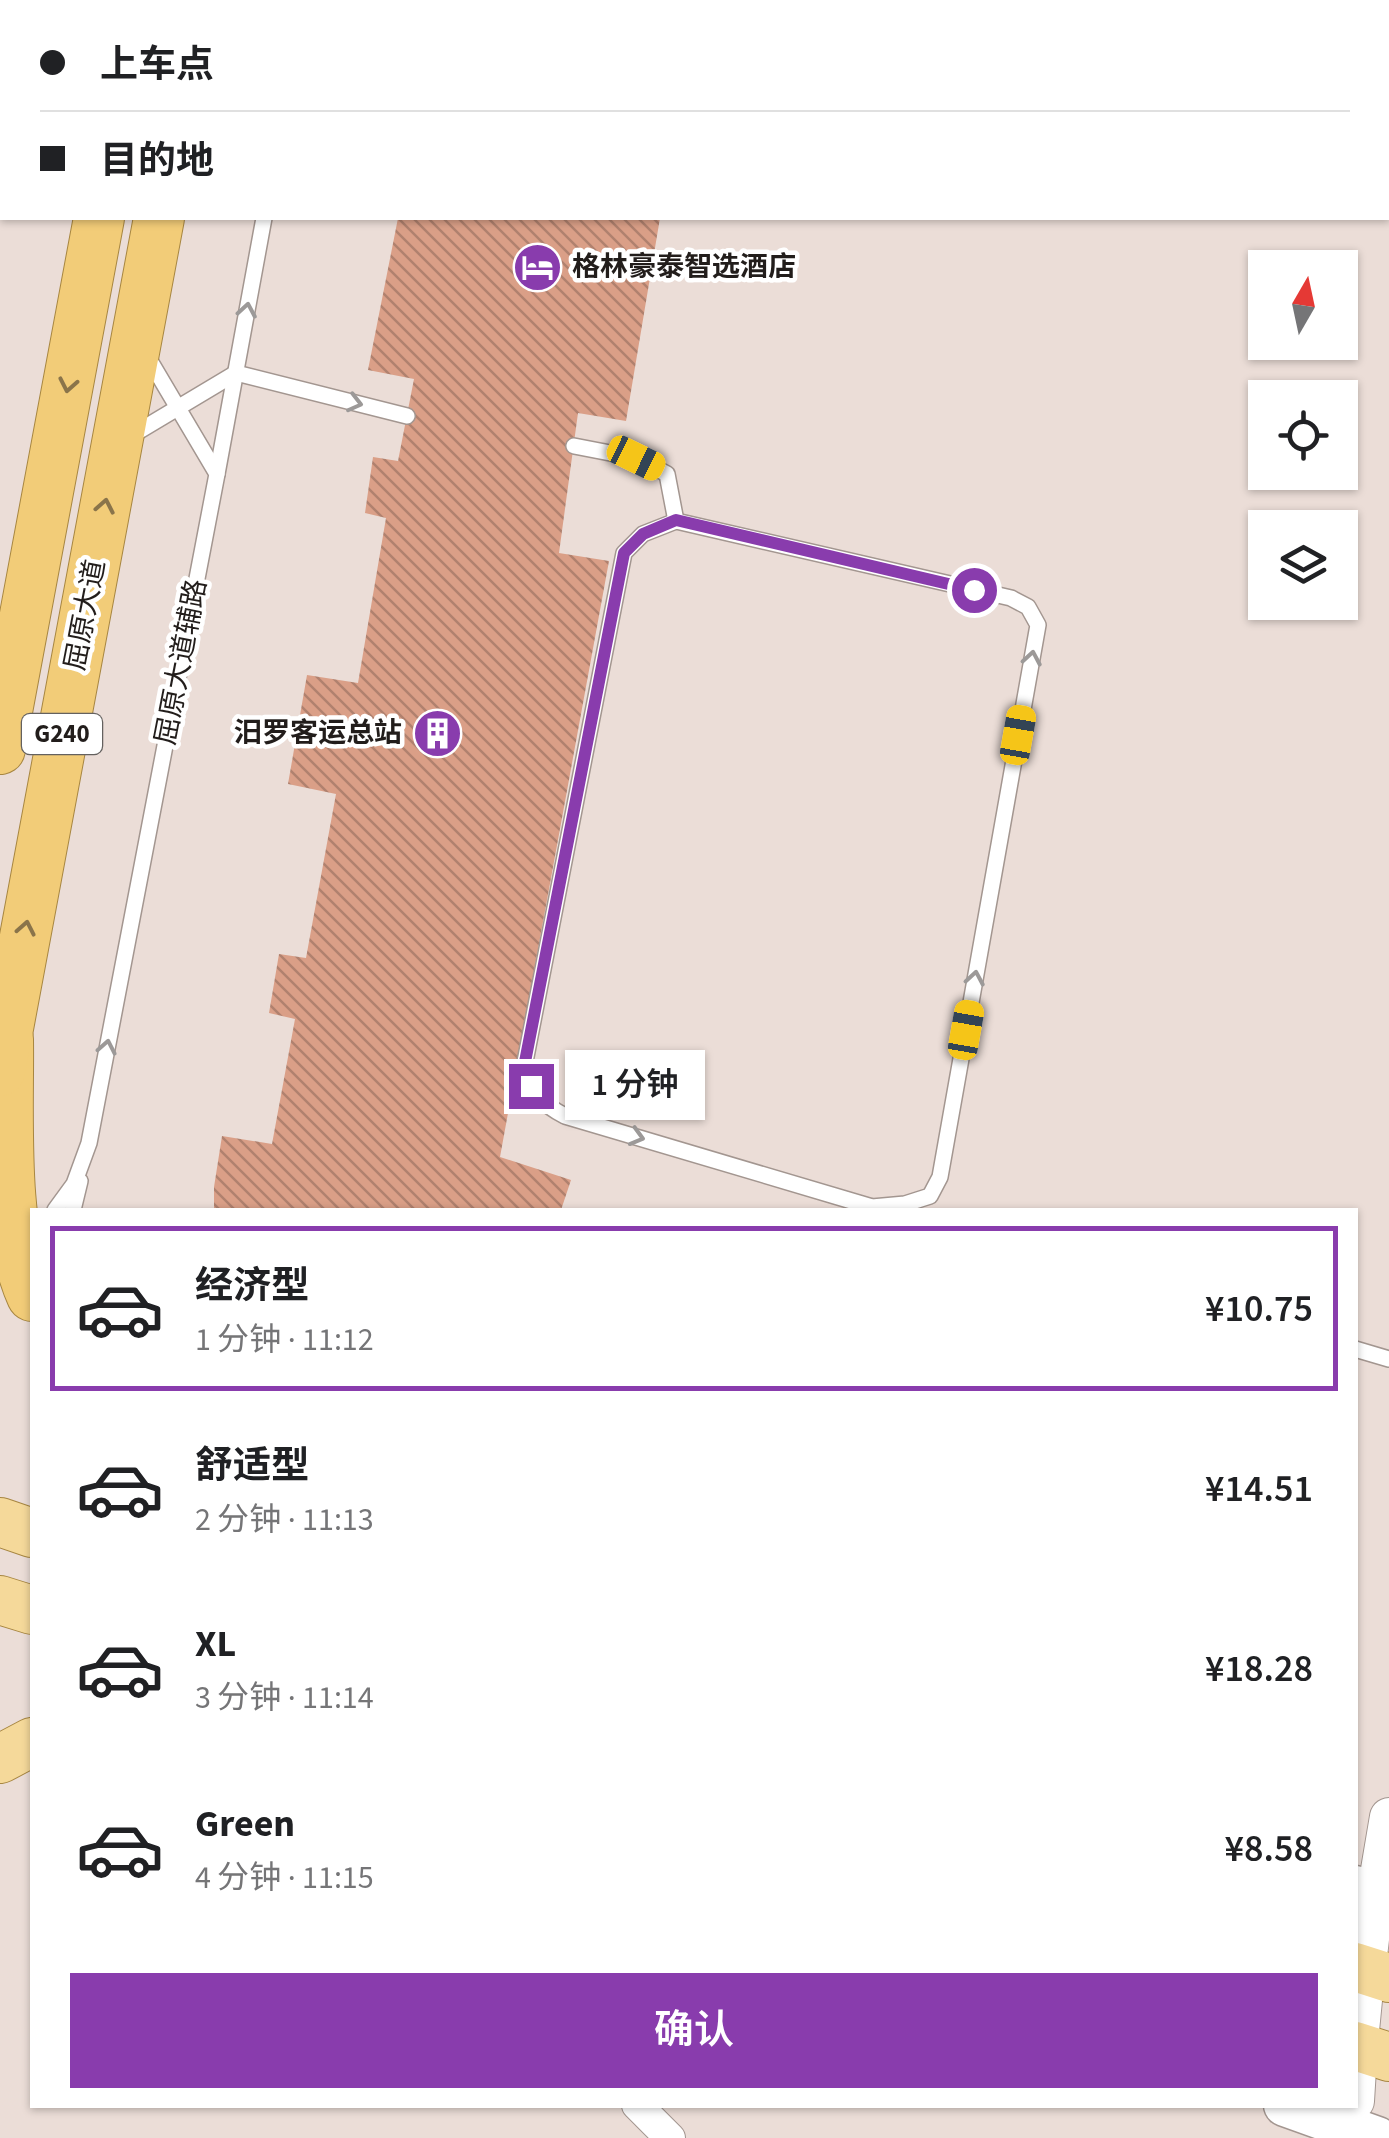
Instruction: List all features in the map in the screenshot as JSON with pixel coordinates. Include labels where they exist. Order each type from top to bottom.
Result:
[{"type":"highway","name":"屈原大道","points":[[30,1289],[17,1245],[10,1192],[4,1048],[116,444],[119,303],[99,220]]},
{"type":"highway","name":"屈原大道","points":[[0,748],[119,303],[159,220]]},
{"type":"main road","points":[[0,1522],[30,1532]]},
{"type":"main road","points":[[0,1600],[30,1609]]},
{"type":"main road","points":[[0,1759],[30,1743]]},
{"type":"main road","points":[[1298,2108],[1359,2122]]},
{"type":"street","points":[[1359,2122],[1375,1970],[1373,1892],[1389,1817]]},
{"type":"street","points":[[640,2108],[670,2138]]},
{"type":"lane","name":"屈原大道辅路","points":[[89,1143],[264,220]]},
{"type":"lane","points":[[119,303],[217,474]]},
{"type":"lane","points":[[116,444],[236,373],[407,416]]},
{"type":"lane","points":[[574,446],[636,458],[668,474],[676,520]]},
{"type":"lane","points":[[676,520],[1012,598],[1028,607],[1038,625],[940,1177],[930,1196],[878,1208],[565,1116],[543,1104],[531,1086],[524,1067],[624,553],[643,534],[676,520]]},
{"type":"lane","points":[[56,1208],[74,1184],[89,1143]]},
{"type":"lane","points":[[73,1208],[89,1143]]},
{"type":"lane","points":[[1358,1350],[1389,1359]]},
{"type":"building","name":"汨罗客运总站","points":[[398,220],[660,220],[626,421],[578,413],[559,553],[609,561],[500,1157],[571,1180],[562,1208],[214,1208],[222,1136],[272,1144],[295,1019],[269,1013],[279,954],[306,958],[336,794],[288,784],[307,675],[358,683],[386,518],[365,513],[373,457],[398,461],[414,379],[368,370]]},
{"type":"place","name":"格林豪泰智选酒店","points":[[537,267]]},
{"type":"place","name":"汨罗客运总站","points":[[437,733]]},
{"type":"route","points":[[531,1086],[524,1067],[624,553],[643,534],[676,520],[974,590]]}]
